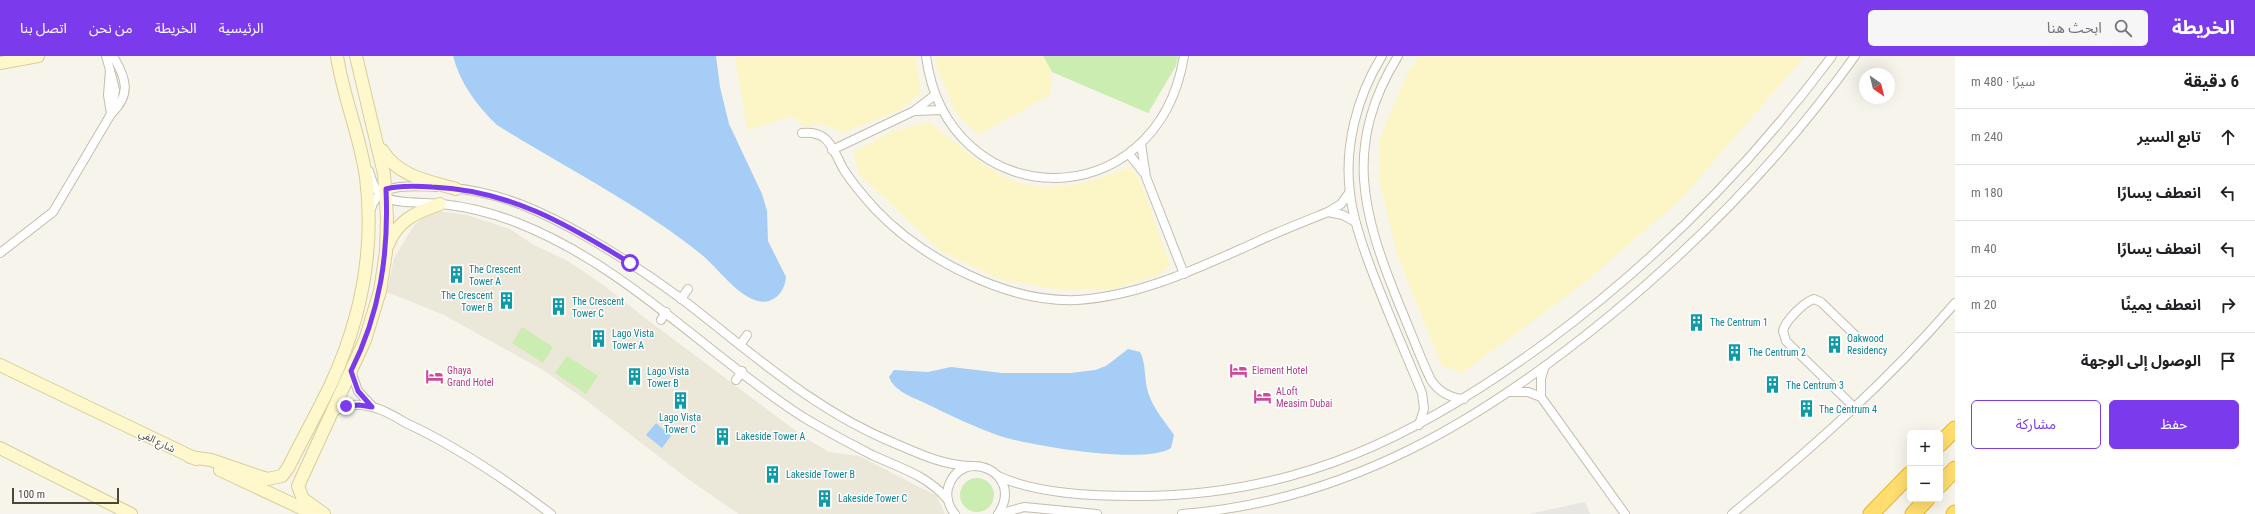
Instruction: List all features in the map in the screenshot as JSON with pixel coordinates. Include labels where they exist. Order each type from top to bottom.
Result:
[{"type":"highway","points":[[1943,441],[1955,429]]},
{"type":"highway","points":[[1943,482],[1955,469]]},
{"type":"highway","points":[[1871,514],[1907,477]]},
{"type":"highway","points":[[1879,514],[1907,478]]},
{"type":"highway","points":[[1913,514],[1924,502]]},
{"type":"street","points":[[0,63],[38,56]]},
{"type":"street","points":[[106,56],[115,85],[115,96],[111,114]]},
{"type":"street","points":[[0,253],[28,233],[53,212],[111,114],[123,98],[125,81],[122,71],[113,56]]},
{"type":"street","points":[[336,56],[362,152],[374,186],[384,194],[502,217],[541,233],[587,259],[666,312],[786,405],[820,427],[874,456],[923,478],[948,500],[954,513]]},
{"type":"street","points":[[324,514],[303,499],[298,486],[371,324],[380,291],[386,252],[384,194],[380,148],[366,102],[356,56]]},
{"type":"street","points":[[926,56],[935,95],[942,110],[955,130],[977,151],[1000,165],[1030,175],[1046,178],[1078,175],[1106,167],[1129,154],[1141,144],[1156,128],[1168,109],[1180,76],[1184,56]]},
{"type":"street","points":[[1382,56],[1366,86],[1355,119],[1350,156],[1349,193],[1355,222],[1386,309],[1422,393],[1424,409],[1420,425]]},
{"type":"street","points":[[1398,56],[1377,95],[1368,122],[1363,163],[1367,203],[1384,264],[1431,380],[1441,392],[1448,396],[1464,399]]},
{"type":"street","points":[[380,148],[390,162],[408,174],[456,188],[505,198],[542,213],[604,247],[681,299],[803,393],[846,421],[929,458],[950,464],[986,468],[998,476],[1024,485],[1102,495],[1149,496],[1207,492],[1263,483],[1319,468],[1373,448],[1420,425],[1501,376],[1627,277],[1688,223],[1771,133],[1832,56]]},
{"type":"street","points":[[1182,514],[1262,503],[1306,492],[1356,475],[1443,433],[1509,392],[1545,366],[1649,283],[1722,215],[1784,147],[1855,56]]},
{"type":"street","points":[[110,70],[108,88],[111,114]]},
{"type":"street","points":[[115,85],[125,81]]},
{"type":"street","points":[[832,150],[914,111],[935,95]]},
{"type":"street","points":[[914,111],[930,108],[942,110]]},
{"type":"street","points":[[802,133],[818,134],[827,141],[858,189],[885,219],[906,237],[956,269],[998,287],[1038,296],[1075,300],[1131,292],[1184,274],[1328,212],[1340,204],[1349,193]]},
{"type":"street","points":[[1141,144],[1146,177],[1184,274]]},
{"type":"street","points":[[190,457],[211,460],[267,479],[282,476],[288,468],[331,383],[353,326],[363,289],[366,268],[368,199],[362,152]]},
{"type":"street","points":[[1129,154],[1146,177]]},
{"type":"street","points":[[368,216],[372,202],[384,194],[405,187],[456,188]]},
{"type":"street","points":[[386,252],[393,235],[409,216],[440,204]]},
{"type":"street","points":[[1328,212],[1342,215],[1355,222]]},
{"type":"street","points":[[0,246],[28,233]]},
{"type":"street","points":[[681,299],[688,289]]},
{"type":"street","points":[[1855,408],[1786,341],[1783,331],[1786,324],[1807,303],[1814,299],[1821,302],[1856,336]]},
{"type":"street","points":[[1732,514],[1855,408],[1916,347],[1955,303]]},
{"type":"street","points":[[661,320],[666,312]]},
{"type":"street","points":[[740,345],[746,335]]},
{"type":"street","name":"شارع الفي","points":[[0,365],[190,457],[315,514]]},
{"type":"street","points":[[1541,397],[1541,378],[1545,366]]},
{"type":"street","points":[[351,371],[358,391],[372,407]]},
{"type":"street","points":[[736,380],[742,371]]},
{"type":"street","points":[[1509,392],[1528,392],[1541,397],[1625,514]]},
{"type":"street","points":[[329,416],[346,406],[359,405],[372,407],[424,431],[454,448],[507,482],[551,514]]},
{"type":"street","points":[[0,448],[131,514]]},
{"type":"street","points":[[948,500],[948,491],[953,478],[971,466]]},
{"type":"street","points":[[998,476],[1005,491],[1005,500],[999,514]]},
{"type":"street","points":[[999,514],[1024,507],[1097,514]]},
{"type":"shaded area","points":[[439,211],[467,215],[510,229],[532,244],[568,261],[606,287],[645,318],[807,439],[829,452],[859,456],[937,496],[945,514],[739,514],[688,479],[587,401],[543,370],[444,315],[387,292],[394,258],[414,225],[423,218]]},
{"type":"shaded area","points":[[1585,502],[1590,514],[1529,514]]},
{"type":"green space","points":[[1043,56],[1178,56],[1176,66],[1148,113],[1052,72]]},
{"type":"green space","points":[[522,327],[553,347],[543,363],[512,343]]},
{"type":"green space","points":[[567,356],[598,376],[586,394],[555,373]]},
{"type":"green space","points":[[974,478],[980,478],[989,483],[993,489],[993,501],[989,507],[980,512],[974,512],[965,507],[960,498],[960,492],[965,483]]},
{"type":"sand","points":[[735,56],[915,56],[921,93],[900,110],[843,133],[823,124],[804,127],[793,116],[747,130]]},
{"type":"sand","points":[[935,56],[1043,56],[1052,72],[1050,95],[978,135],[955,111],[935,63]]},
{"type":"sand","points":[[1420,56],[1805,56],[1680,200],[1584,283],[1462,373],[1442,366],[1398,257],[1379,180],[1380,138],[1408,71]]},
{"type":"sand","points":[[929,122],[991,169],[1014,181],[1029,185],[1044,187],[1073,184],[1102,177],[1130,167],[1140,180],[1170,265],[1161,274],[1113,289],[1060,290],[1000,279],[940,251],[859,174],[853,152],[893,131]]},
{"type":"water","points":[[453,56],[716,56],[720,87],[729,124],[762,194],[767,211],[768,241],[786,277],[781,292],[774,299],[764,302],[750,298],[735,288],[702,255],[653,219],[497,125],[470,94],[460,76]]},
{"type":"water","points":[[1128,349],[1140,352],[1150,398],[1174,435],[1171,448],[1158,453],[1138,455],[1087,452],[1061,449],[1000,436],[962,421],[909,396],[899,390],[891,382],[889,377],[894,370],[928,372],[951,367],[1002,373],[1071,373],[1095,370],[1106,366]]},
{"type":"water","points":[[656,423],[671,436],[662,448],[646,435]]},
{"type":"place","name":"The Crescent Tower A","points":[[456,275]]},
{"type":"place","name":"The Crescent Tower B","points":[[506,301]]},
{"type":"place","name":"The Crescent Tower C","points":[[559,307]]},
{"type":"place","name":"The Centrum 1","points":[[1697,322]]},
{"type":"place","name":"Lago Vista Tower A","points":[[599,339]]},
{"type":"place","name":"Oakwood Residency","points":[[1834,344]]},
{"type":"place","name":"The Centrum 2","points":[[1735,352]]},
{"type":"place","name":"Element Hotel","points":[[1239,370]]},
{"type":"place","name":"Ghaya Grand Hotel","points":[[434,376]]},
{"type":"place","name":"Lago Vista Tower B","points":[[634,377]]},
{"type":"place","name":"The Centrum 3","points":[[1773,385]]},
{"type":"place","name":"ALoft Measim Dubai","points":[[1263,397]]},
{"type":"place","name":"Lago Vista Tower C","points":[[680,400]]},
{"type":"place","name":"The Centrum 4","points":[[1806,409]]},
{"type":"place","name":"Lakeside Tower A","points":[[723,436]]},
{"type":"place","name":"Lakeside Tower B","points":[[773,474]]},
{"type":"place","name":"Lakeside Tower C","points":[[825,498]]},
{"type":"route","points":[[346,406],[366,405],[372,407],[358,391],[352,378],[351,371],[359,356],[371,324],[382,282],[387,234],[386,189],[405,187],[456,188],[505,198],[554,219],[630,263]]}]
